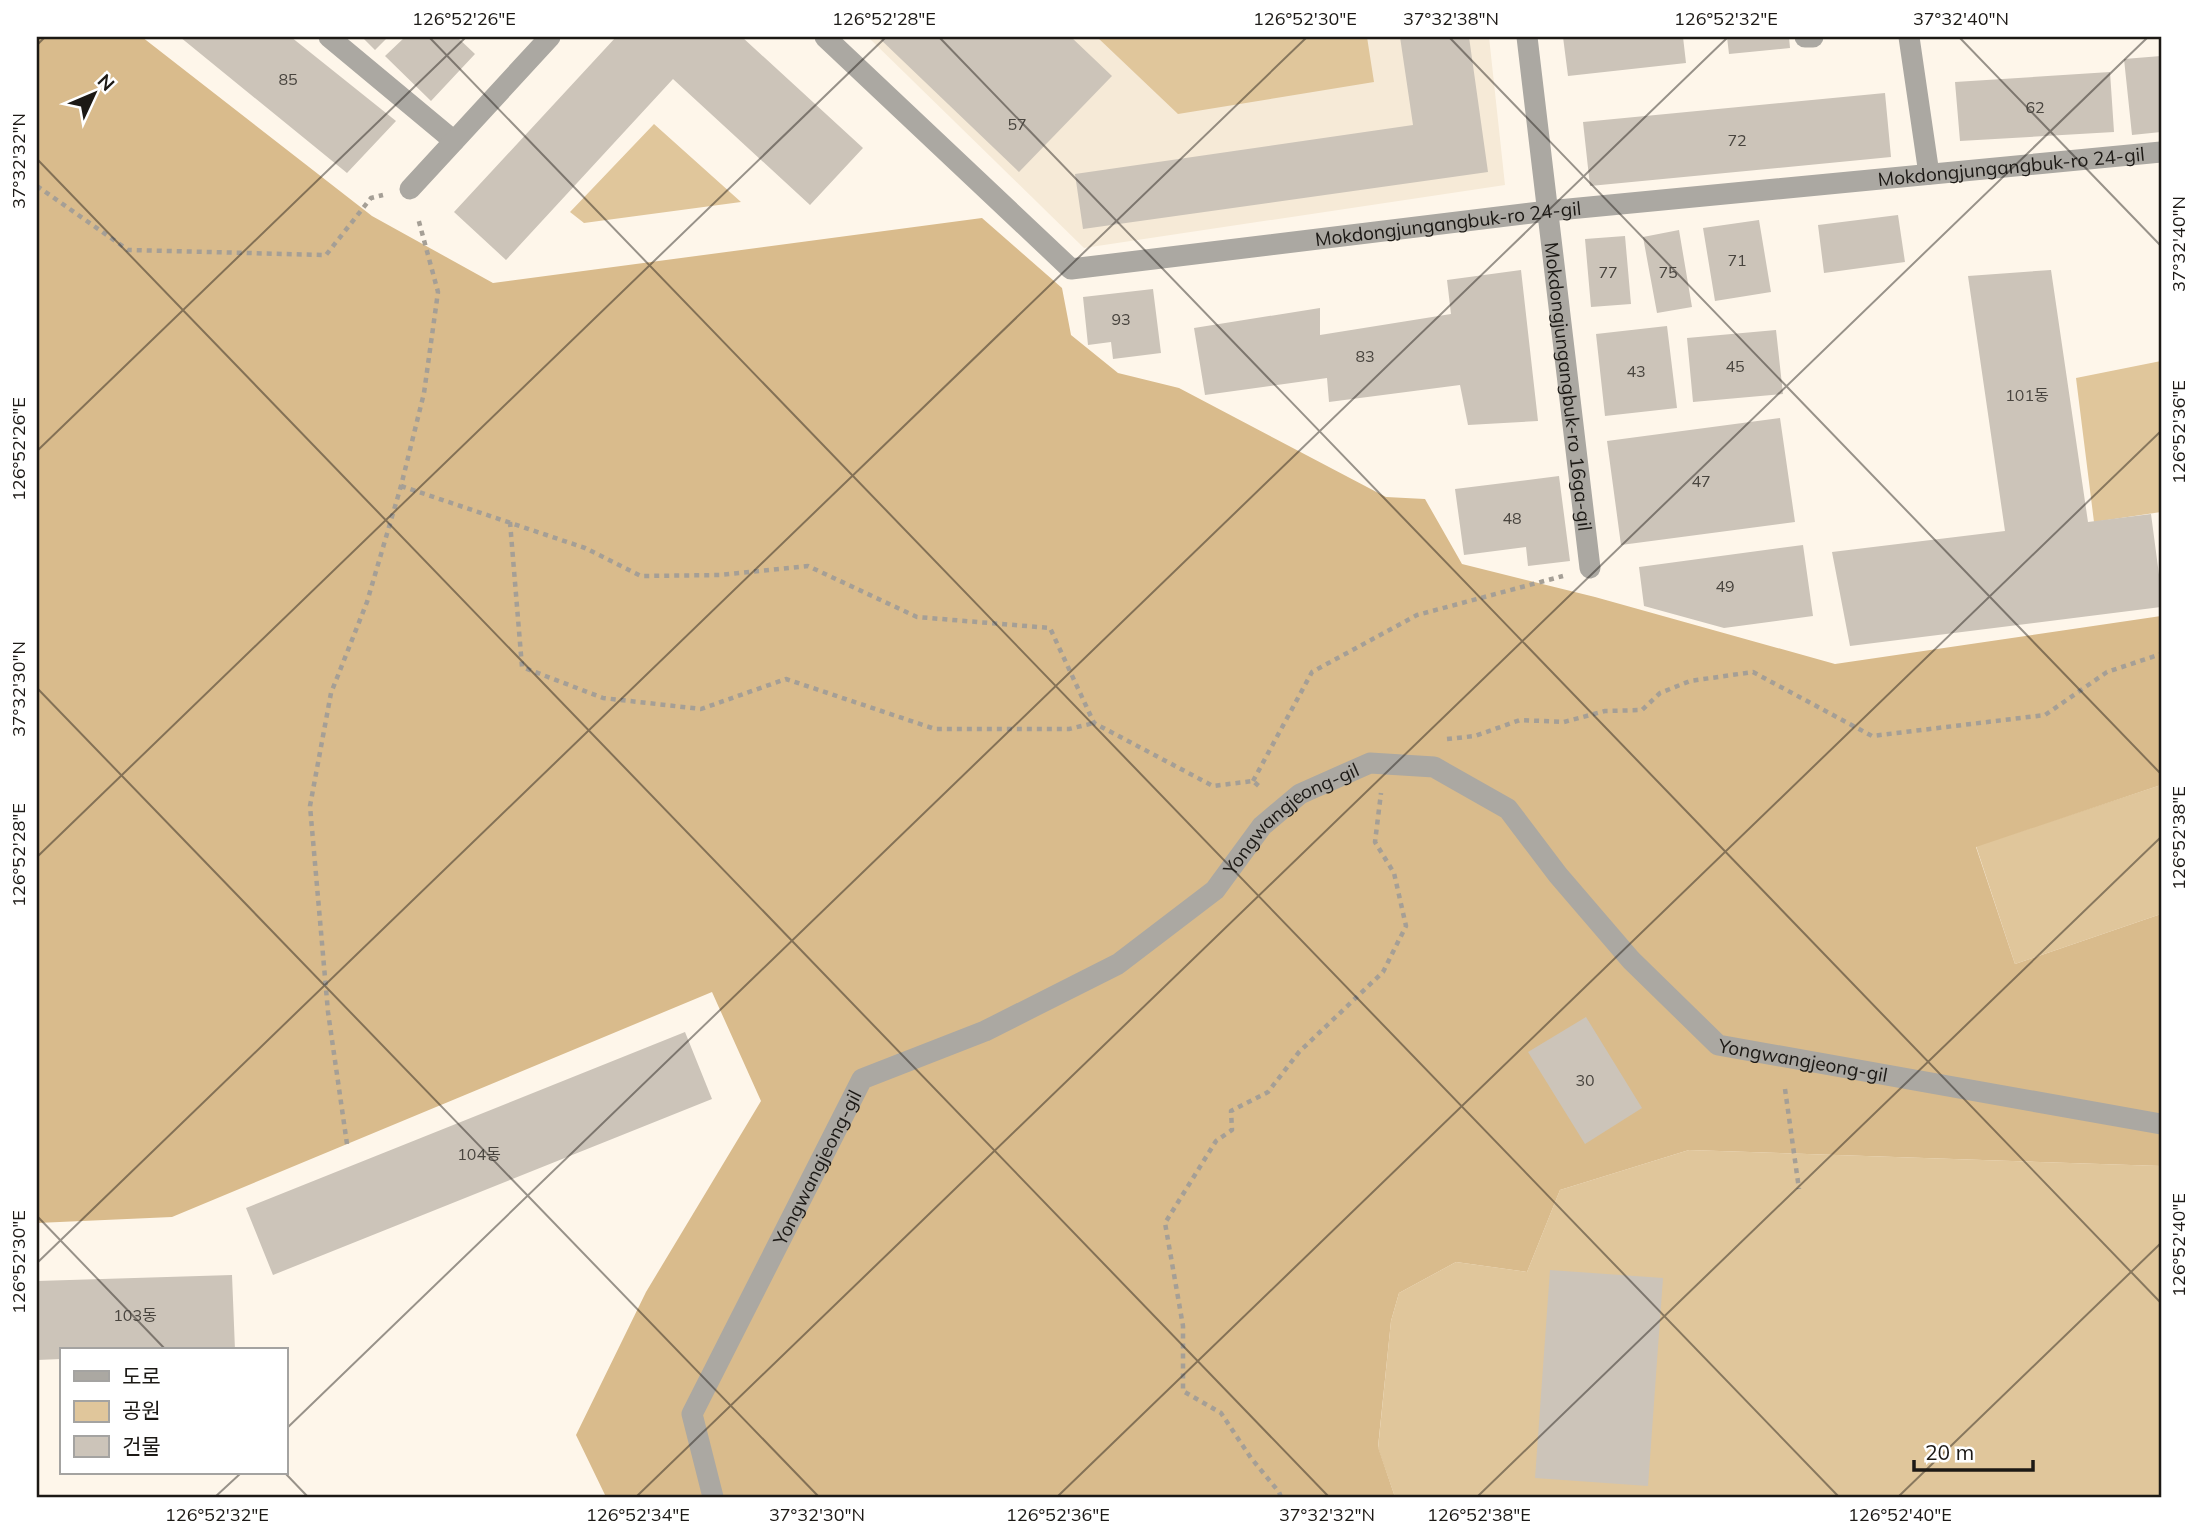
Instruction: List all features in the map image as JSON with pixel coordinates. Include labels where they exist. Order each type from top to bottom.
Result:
[{"type":"street","points":[[330,37],[454,141]]},
{"type":"street","points":[[410,189],[550,37]]},
{"type":"street","name":"Mokdongjungangbuk-ro 24-gil","points":[[825,37],[1071,269],[1548,211],[2161,152]]},
{"type":"street","name":"Mokdongjungangbuk-ro 16ga-gil","points":[[1527,37],[1590,568]]},
{"type":"street","points":[[1805,37],[1813,37]]},
{"type":"street","points":[[1909,37],[1929,174]]},
{"type":"street","name":"Yongwangjeong-gil","points":[[713,1497],[692,1414],[862,1079],[985,1031],[1118,964],[1215,890],[1262,826],[1300,794],[1370,763],[1434,767],[1508,809],[1558,875],[1631,960],[1718,1045],[2161,1124]]},
{"type":"path","points":[[37,186],[128,250],[326,255],[371,198],[410,189],[438,292],[424,393],[368,602],[331,693],[310,806],[328,1012],[347,1144]]},
{"type":"path","points":[[401,486],[585,548],[640,576],[720,575],[807,566],[918,617],[1051,628],[1094,723],[1213,786],[1264,779]]},
{"type":"path","points":[[510,522],[522,667],[603,698],[701,709],[786,679],[935,729],[1069,729],[1094,723]]},
{"type":"path","points":[[1253,781],[1312,672],[1417,615],[1590,568]]},
{"type":"path","points":[[1442,741],[1454,737],[1475,736],[1520,720],[1564,722],[1605,711],[1642,709],[1660,693],[1690,681],[1753,672],[1872,736],[1898,733],[2045,715],[2107,672],[2161,654]]},
{"type":"path","points":[[1281,1497],[1221,1413],[1183,1391],[1183,1326],[1166,1223],[1216,1142],[1232,1130],[1231,1111],[1268,1092],[1299,1052],[1383,972],[1406,926],[1394,873],[1375,842],[1382,786],[1370,763]]},
{"type":"path","points":[[1253,781],[1284,807]]},
{"type":"path","points":[[1780,1057],[1799,1189]]},
{"type":"shaded area","points":[[37,37],[142,37],[372,216],[493,283],[982,218],[1062,288],[1071,335],[1118,373],[1179,388],[1386,497],[1425,499],[1462,564],[1595,597],[1835,664],[2161,616],[2161,785],[1976,847],[2015,964],[2161,914],[2161,1166],[1689,1150],[1560,1190],[1527,1272],[1456,1262],[1399,1293],[1391,1321],[1378,1447],[1395,1497],[606,1497],[576,1435],[646,1292],[761,1101],[712,992],[172,1217],[37,1223]]},
{"type":"shaded area","points":[[868,37],[1489,37],[1505,185],[1084,248]]},
{"type":"green space","points":[[1097,37],[1367,37],[1374,82],[1178,114]]},
{"type":"green space","points":[[654,124],[741,202],[584,223],[570,212]]},
{"type":"green space","points":[[2161,361],[2161,512],[2094,522],[2076,378]]},
{"type":"green space","points":[[2161,785],[2161,914],[2015,964],[1976,846]]},
{"type":"green space","points":[[1689,1150],[2161,1166],[2161,1497],[1395,1497],[1378,1448],[1391,1321],[1399,1293],[1456,1262],[1527,1272],[1560,1190]]},
{"type":"building","points":[[180,37],[291,37],[396,121],[347,173]]},
{"type":"building","points":[[362,37],[388,37],[375,50]]},
{"type":"building","points":[[405,37],[457,37],[475,54],[431,101],[385,56]]},
{"type":"building","points":[[616,37],[742,37],[863,148],[810,205],[673,79],[506,260],[454,212]]},
{"type":"building","points":[[878,37],[1071,37],[1112,76],[1019,172]]},
{"type":"building","points":[[1400,37],[1469,37],[1488,172],[1083,229],[1075,174],[1413,125]]},
{"type":"building","points":[[1563,37],[1683,37],[1686,63],[1568,76]]},
{"type":"building","points":[[1727,37],[1789,37],[1790,48],[1729,54]]},
{"type":"building","points":[[2161,56],[2161,132],[2132,135],[2124,59]]},
{"type":"building","points":[[2110,72],[2114,132],[1960,141],[1955,82]]},
{"type":"building","points":[[1885,93],[1891,157],[1590,186],[1583,122]]},
{"type":"building","points":[[1898,215],[1905,262],[1824,273],[1818,225]]},
{"type":"building","points":[[1759,220],[1771,292],[1715,301],[1703,228]]},
{"type":"building","points":[[1679,230],[1692,307],[1657,313],[1643,237]]},
{"type":"building","points":[[1625,236],[1631,304],[1591,307],[1585,239]]},
{"type":"building","points":[[1521,270],[1538,421],[1468,425],[1460,385],[1329,402],[1327,378],[1205,395],[1194,328],[1320,308],[1320,335],[1451,314],[1447,280]]},
{"type":"building","points":[[2051,270],[2088,522],[2151,514],[2161,607],[1850,646],[1832,552],[2005,531],[1968,276]]},
{"type":"building","points":[[1153,289],[1161,353],[1113,359],[1111,342],[1088,345],[1083,297]]},
{"type":"building","points":[[1667,326],[1677,408],[1605,416],[1596,334]]},
{"type":"building","points":[[1776,330],[1783,394],[1693,402],[1687,338]]},
{"type":"building","points":[[1780,418],[1795,522],[1621,545],[1607,441]]},
{"type":"building","points":[[1559,476],[1570,561],[1528,566],[1526,547],[1464,555],[1455,489]]},
{"type":"building","points":[[1803,545],[1813,616],[1724,628],[1644,606],[1639,567]]},
{"type":"building","points":[[1586,1017],[1642,1108],[1585,1144],[1528,1052]]},
{"type":"building","points":[[685,1032],[712,1099],[273,1275],[246,1208]]},
{"type":"building","points":[[1550,1270],[1663,1278],[1648,1486],[1535,1478]]},
{"type":"building","points":[[232,1275],[235,1348],[60,1348],[60,1359],[37,1360],[37,1281]]}]
